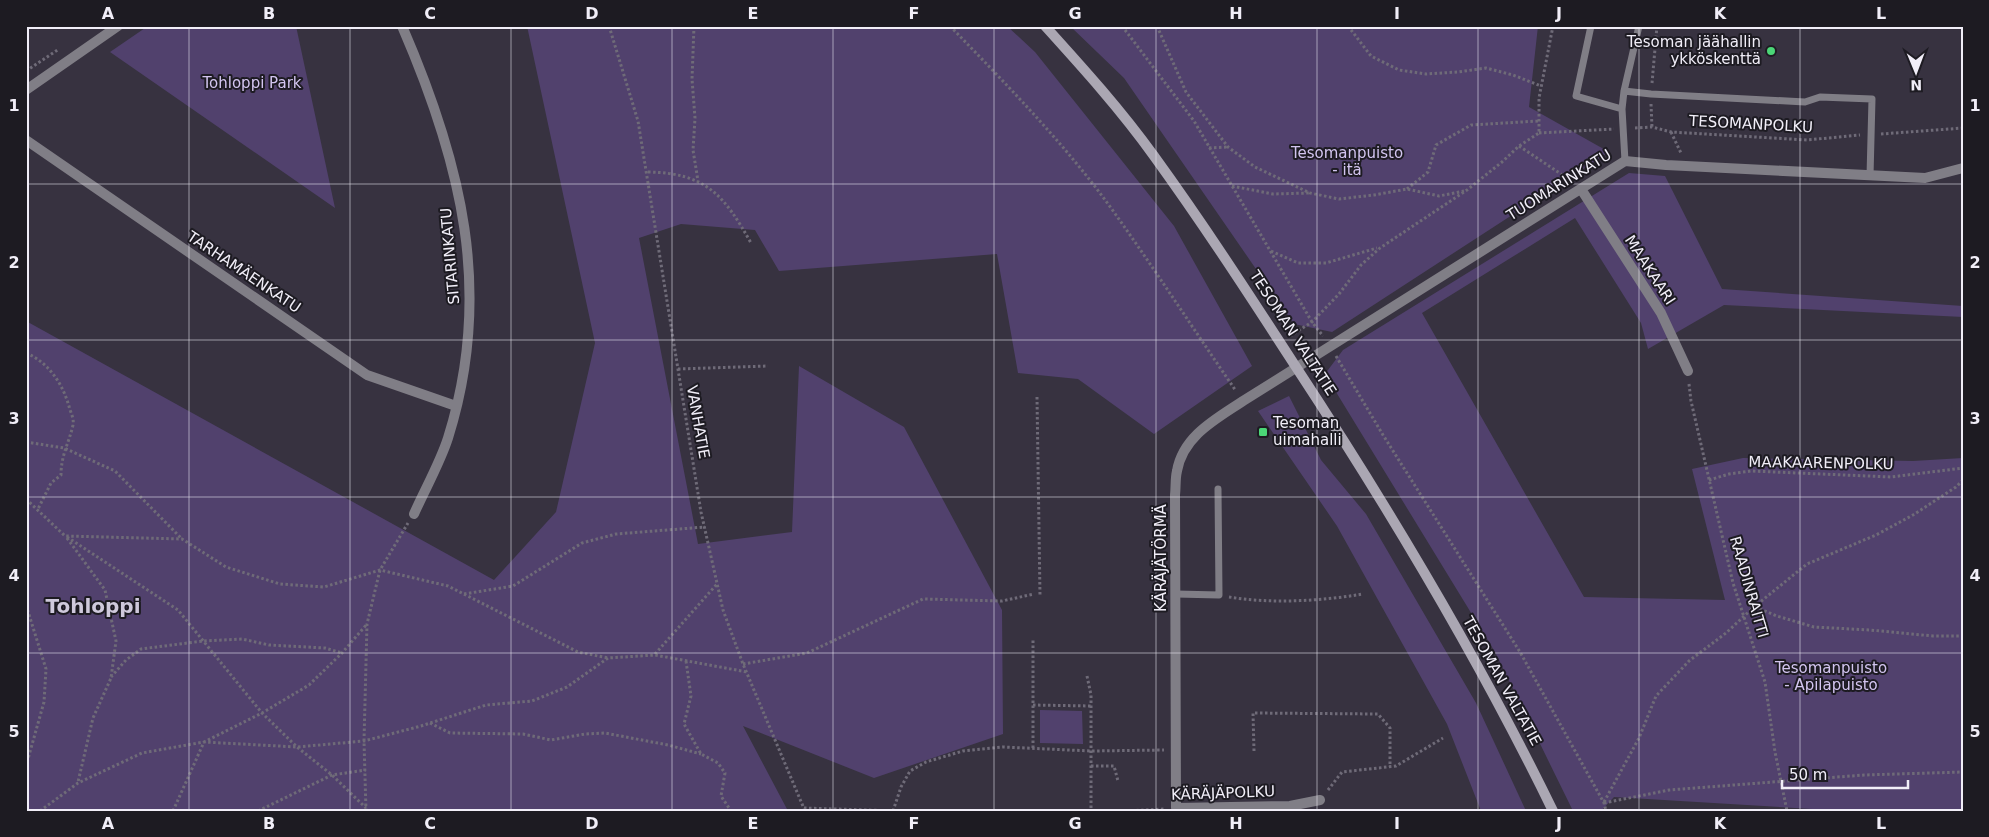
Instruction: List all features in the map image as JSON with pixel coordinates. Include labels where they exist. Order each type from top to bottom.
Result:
[{"type":"main road","name":"TESOMAN VALTATIE","points":[[1045,26],[1100,87],[1153,154],[1280,341],[1348,446],[1449,614],[1512,730],[1553,811]]},
{"type":"street","points":[[26,90],[118,26]]},
{"type":"street","name":"SITARINKATU","points":[[402,26],[435,111],[450,157],[464,215],[470,286],[469,337],[448,439],[414,514]]},
{"type":"street","name":"TARHAMÄENKATU","points":[[26,140],[367,374],[456,406]]},
{"type":"street","name":"TUOMARINKATU","points":[[1296,367],[1625,161],[1683,166],[1925,178],[1963,168]]},
{"type":"street","name":"MAAKAARI","points":[[1577,191],[1661,314],[1688,370]]},
{"type":"street","name":"KÄRÄJÄTÖRMÄ","points":[[1176,808],[1176,472],[1181,457],[1191,440],[1203,429],[1296,367]]},
{"type":"street","name":"KÄRÄJÄPOLKU","points":[[1176,808],[1290,808],[1320,800]]},
{"type":"lane","points":[[1591,26],[1576,96],[1622,110]]},
{"type":"lane","points":[[1625,161],[1622,110],[1624,91],[1639,26]]},
{"type":"lane","points":[[1624,91],[1805,102],[1820,97],[1872,99],[1870,176]]},
{"type":"lane","points":[[1176,594],[1219,595],[1218,489]]},
{"type":"path","name":"VANHATIE","points":[[608,26],[638,121],[648,172],[704,527],[723,610],[743,664],[804,809]]},
{"type":"path","points":[[694,26],[692,79],[695,118],[693,150],[698,181]]},
{"type":"path","points":[[950,26],[1032,114],[1068,155],[1110,208],[1236,392]]},
{"type":"path","points":[[1122,26],[1194,121],[1312,322],[1331,346],[1383,435],[1520,652],[1604,803],[1606,811]]},
{"type":"path","points":[[1157,26],[1186,92],[1228,147],[1255,168],[1310,193]]},
{"type":"path","points":[[1348,26],[1371,56],[1399,70],[1426,74],[1486,68],[1513,75],[1541,86]]},
{"type":"path","points":[[1280,341],[1312,322],[1339,294],[1361,265],[1380,248],[1467,190],[1519,146],[1539,133],[1538,121],[1541,86],[1553,26]]},
{"type":"path","points":[[1652,127],[1651,94],[1657,26]]},
{"type":"path","points":[[1407,189],[1428,172],[1436,145],[1471,125],[1538,121]]},
{"type":"path","name":"TESOMANPOLKU","points":[[1539,133],[1652,127],[1671,132],[1807,140],[1963,128]]},
{"type":"path","points":[[1671,132],[1679,145],[1683,166]]},
{"type":"path","points":[[1519,146],[1561,174],[1577,191]]},
{"type":"path","points":[[1209,148],[1228,147]]},
{"type":"path","points":[[648,172],[662,172],[698,181],[726,202],[751,243]]},
{"type":"path","points":[[1232,186],[1273,194],[1310,193],[1339,198],[1374,195],[1407,189],[1439,196],[1467,190]]},
{"type":"path","points":[[1270,250],[1298,263],[1326,263],[1380,248]]},
{"type":"path","points":[[26,353],[37,358],[58,378],[74,423],[64,448],[61,475],[51,483],[38,509]]},
{"type":"path","points":[[678,368],[768,366]]},
{"type":"path","name":"RAADINRAITTI","points":[[1688,370],[1690,401],[1733,583],[1765,682],[1780,782],[1787,811]]},
{"type":"path","points":[[1037,397],[1040,596]]},
{"type":"path","points":[[26,442],[64,448],[115,471],[182,539],[226,567],[280,584],[324,587],[380,570],[448,586],[578,652],[608,658],[655,655],[747,672]]},
{"type":"path","name":"MAAKAARENPOLKU","points":[[1709,480],[1729,474],[1751,472],[1891,477],[1963,468]]},
{"type":"path","points":[[1604,803],[1640,738],[1656,696],[1689,661],[1745,617],[1754,607],[1807,564],[1876,536],[1913,515],[1956,487],[1963,480]]},
{"type":"path","points":[[26,499],[65,536],[106,590],[116,640],[111,678]]},
{"type":"path","points":[[366,810],[364,741],[367,624],[380,570],[414,514]]},
{"type":"path","points":[[464,594],[513,586],[582,543],[616,534],[704,527]]},
{"type":"path","points":[[65,536],[182,539]]},
{"type":"path","points":[[65,536],[178,610],[262,713],[297,747],[332,775],[366,810]]},
{"type":"path","points":[[655,655],[717,583]]},
{"type":"path","points":[[743,664],[807,653],[922,599],[1002,601],[1034,594]]},
{"type":"path","points":[[1219,595],[1248,600],[1327,599],[1363,594]]},
{"type":"path","points":[[26,605],[46,670],[44,702],[26,766]]},
{"type":"path","points":[[1754,607],[1814,627],[1933,636],[1963,636]]},
{"type":"path","points":[[173,811],[204,742],[262,713],[309,684],[342,653],[367,624]]},
{"type":"path","points":[[78,783],[93,718],[111,678],[126,660],[142,649],[203,641],[242,639],[269,645],[325,648],[342,653]]},
{"type":"path","points":[[1033,640],[1033,748]]},
{"type":"path","points":[[40,811],[78,783],[142,753],[204,742],[297,747],[364,741],[486,705],[532,700],[568,687],[608,658]]},
{"type":"path","points":[[686,661],[691,696],[684,724],[701,754]]},
{"type":"path","points":[[1087,676],[1091,706],[1091,811]]},
{"type":"path","points":[[1033,705],[1091,706]]},
{"type":"path","points":[[1254,751],[1253,714],[1378,714],[1390,728],[1390,767]]},
{"type":"path","points":[[430,723],[450,733],[523,734],[551,740],[585,734],[605,734],[668,745],[701,754],[718,763],[725,774],[721,796],[732,811]]},
{"type":"path","points":[[1320,800],[1342,772],[1396,766],[1443,738]]},
{"type":"path","points":[[893,811],[901,787],[910,771],[926,762],[963,750],[1003,747],[1176,750]]},
{"type":"path","points":[[1091,766],[1114,766],[1118,781]]},
{"type":"path","points":[[258,811],[332,775],[366,770]]},
{"type":"path","points":[[1604,803],[1669,790],[1904,772],[1963,772]]},
{"type":"path","name":"KÄRÄJÄPOLKU","points":[[1126,811],[1176,808]]},
{"type":"path","points":[[804,809],[898,811]]},
{"type":"green space","name":"Tohloppi Park","points":[[148,26],[296,26],[335,208],[110,52]]},
{"type":"green space","points":[[527,26],[1007,26],[1035,52],[1174,226],[1252,366],[1154,434],[1078,379],[1018,373],[997,254],[779,271],[755,230],[681,224],[639,238],[698,544],[792,532],[799,366],[904,427],[1002,610],[1003,734],[874,778],[743,726],[788,811],[26,811],[26,321],[494,580],[556,512],[595,343]]},
{"type":"green space","name":"Tesomanpuisto - itä","points":[[1070,26],[1538,26],[1529,107],[1609,152],[1332,332],[1294,324],[1124,78]]},
{"type":"green space","name":"Tesomanpuisto - Apilapuisto","points":[[1629,173],[1665,176],[1722,289],[1963,306],[1963,317],[1724,305],[1648,349],[1641,323],[1575,218],[1422,313],[1584,597],[1725,600],[1692,469],[1743,458],[1913,461],[1963,458],[1963,811],[1845,811],[1614,797],[1601,811],[1573,811],[1495,652],[1325,374],[1343,350]]},
{"type":"green space","points":[[1289,396],[1321,460],[1366,514],[1476,703],[1526,811],[1481,811],[1447,724],[1337,526],[1258,411]]},
{"type":"green space","points":[[1040,710],[1082,711],[1083,744],[1040,743]]},
{"type":"place","name":"Tesoman jäähallin ykköskenttä","points":[[1771,51]]},
{"type":"place","name":"Tesoman uimahalli","points":[[1263,432]]},
{"type":"district","name":"Tohloppi","points":[[93,606]]}]
